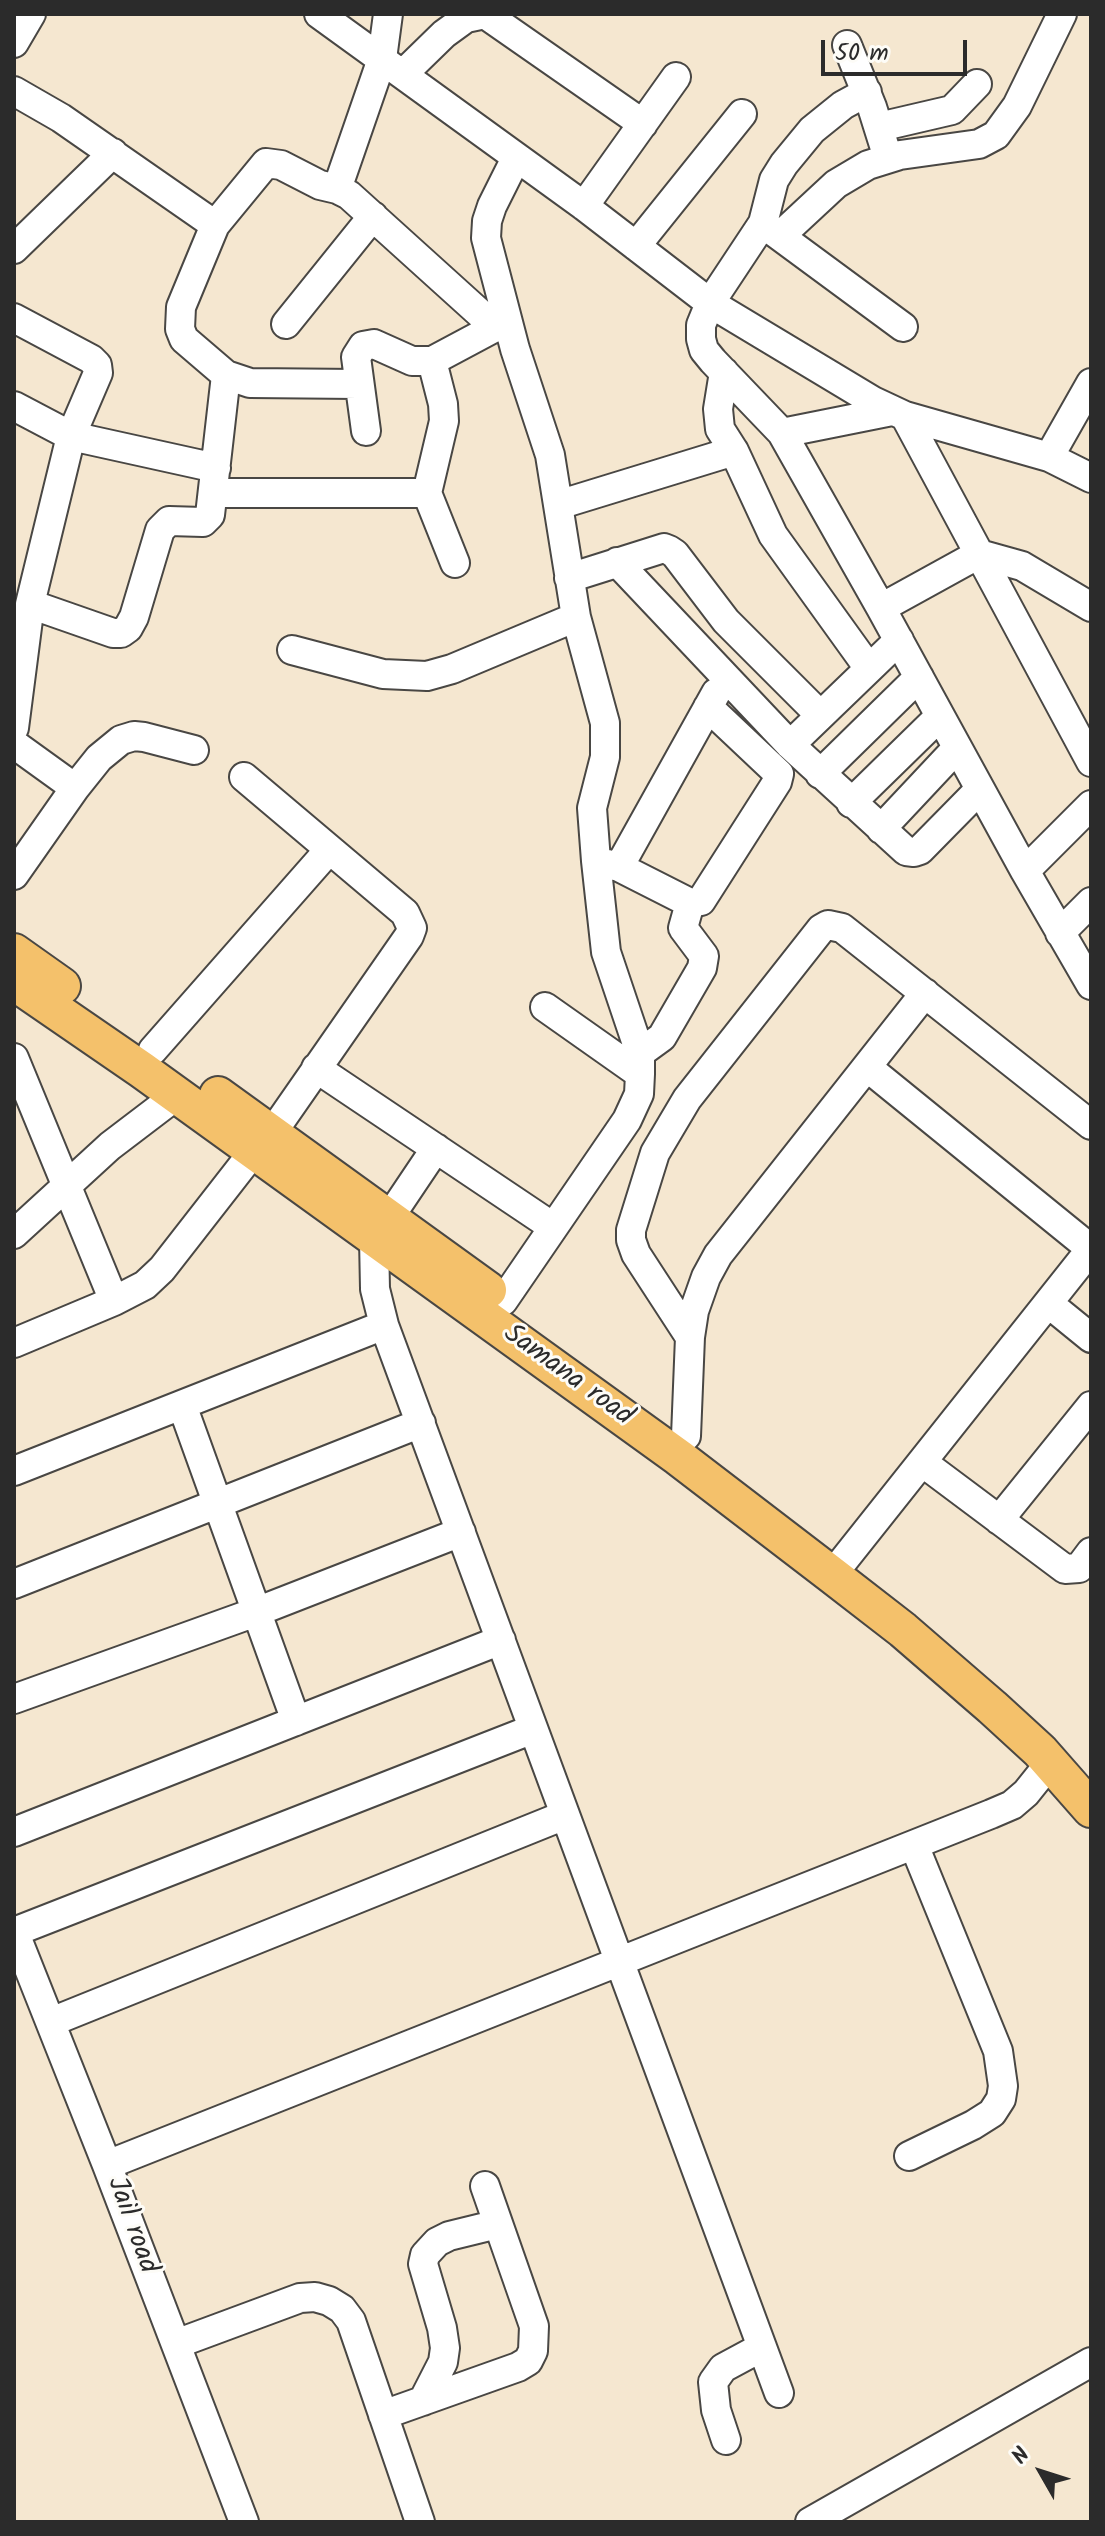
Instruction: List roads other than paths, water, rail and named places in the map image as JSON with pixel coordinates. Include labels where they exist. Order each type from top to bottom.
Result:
[{"type":"main road","name":"Samana road","points":[[14,952],[153,1050],[263,1142],[381,1228],[678,1457],[975,1660],[1041,1719],[1091,1773]]},
{"type":"main road","name":"Samana road","points":[[14,982],[177,1095],[263,1142]]},
{"type":"main road","name":"Samana road","points":[[381,1228],[503,1301],[686,1436],[839,1565],[903,1630],[981,1697],[1050,1763],[1091,1809]]},
{"type":"street","points":[[14,43],[31,14]]},
{"type":"street","points":[[319,14],[584,206],[710,303],[898,414],[1049,457],[1091,478]]},
{"type":"street","points":[[337,189],[393,66],[388,14]]},
{"type":"street","points":[[393,66],[466,18],[485,14],[643,124]]},
{"type":"street","points":[[1062,14],[1017,106],[996,135],[968,147],[888,158],[868,165],[836,184],[771,229],[710,303],[701,325],[701,339],[704,350],[782,433],[1091,985]]},
{"type":"street","points":[[847,45],[867,92],[888,158]]},
{"type":"street","points":[[584,206],[676,77]]},
{"type":"street","points":[[879,127],[952,110],[977,84]]},
{"type":"street","points":[[14,91],[61,118],[215,225]]},
{"type":"street","points":[[771,229],[774,180],[797,146],[843,105],[867,92]]},
{"type":"street","points":[[636,246],[742,114]]},
{"type":"street","points":[[14,249],[113,153]]},
{"type":"street","points":[[503,1301],[627,1120],[639,1094],[640,1064],[606,952],[607,864],[592,808],[605,757],[605,723],[576,617],[550,455],[501,324],[486,238],[487,221],[516,158]]},
{"type":"street","points":[[358,384],[250,383],[226,375],[190,346],[180,329],[181,307],[215,225],[266,163],[272,162],[349,195],[501,324]]},
{"type":"street","points":[[286,324],[373,216]]},
{"type":"street","points":[[771,229],[903,327]]},
{"type":"street","points":[[14,318],[99,354],[96,379],[71,436],[30,604],[19,634],[14,728]]},
{"type":"street","points":[[366,431],[358,384],[358,350],[368,343],[404,359],[432,361],[501,324]]},
{"type":"street","points":[[432,361],[444,421],[427,493],[455,563]]},
{"type":"street","points":[[724,372],[718,419],[720,429],[734,451],[773,535],[868,667]]},
{"type":"street","points":[[30,604],[113,633],[121,633],[128,628],[160,530],[169,521],[197,523],[210,515],[226,375]]},
{"type":"street","points":[[1049,457],[1091,383]]},
{"type":"street","points":[[17,414],[71,436],[215,480],[427,493]]},
{"type":"street","points":[[782,433],[898,414]]},
{"type":"street","points":[[898,414],[979,554],[1091,762]]},
{"type":"street","points":[[558,505],[734,451]]},
{"type":"street","points":[[569,578],[664,548],[675,554],[726,621],[820,715]]},
{"type":"street","points":[[881,608],[979,554],[1022,566],[1091,607]]},
{"type":"street","points":[[617,562],[790,745],[906,851],[920,850],[980,789]]},
{"type":"street","points":[[292,650],[383,674],[427,676],[452,669],[576,617]]},
{"type":"street","points":[[790,745],[899,640]]},
{"type":"street","points":[[820,774],[919,677]]},
{"type":"street","points":[[607,864],[725,678]]},
{"type":"street","points":[[607,864],[690,903],[701,901],[777,782],[779,774],[708,707]]},
{"type":"street","points":[[851,803],[940,716]]},
{"type":"street","points":[[14,875],[75,788],[99,758],[121,740],[144,737],[194,750]]},
{"type":"street","points":[[14,744],[75,788]]},
{"type":"street","points":[[881,829],[957,748]]},
{"type":"street","points":[[14,1343],[114,1301],[145,1285],[162,1269],[263,1142],[409,936],[412,928],[405,913],[244,777]]},
{"type":"street","points":[[1025,871],[1091,805]]},
{"type":"street","points":[[153,1050],[329,850]]},
{"type":"street","points":[[1060,933],[1091,902]]},
{"type":"street","points":[[640,1064],[662,1037],[702,968],[704,956],[683,928],[690,903]]},
{"type":"street","points":[[690,1337],[636,1254],[631,1230],[655,1153],[687,1099],[815,935],[828,925],[842,928],[1091,1125]]},
{"type":"street","points":[[686,1436],[690,1337],[700,1293],[718,1255],[925,993]]},
{"type":"street","points":[[545,1007],[640,1064]]},
{"type":"street","points":[[14,1058],[114,1301]]},
{"type":"street","points":[[839,1565],[1091,1249],[867,1067]]},
{"type":"street","points":[[316,1068],[553,1227]]},
{"type":"street","points":[[14,1234],[128,1132],[177,1095]]},
{"type":"street","points":[[436,1148],[381,1228],[375,1289],[384,1325],[779,2393]]},
{"type":"street","points":[[1048,1303],[1091,1338]]},
{"type":"street","points":[[14,1471],[384,1325]]},
{"type":"street","points":[[182,1405],[296,1721]]},
{"type":"street","points":[[999,1520],[1091,1406]]},
{"type":"street","points":[[14,1584],[421,1423]]},
{"type":"street","points":[[922,1462],[1065,1569],[1079,1568],[1091,1552]]},
{"type":"street","points":[[14,1699],[256,1612],[461,1532]]},
{"type":"street","points":[[14,1832],[501,1640]]},
{"type":"street","points":[[14,1932],[533,1729]]},
{"type":"street","points":[[107,2165],[1012,1805],[1050,1763]]},
{"type":"street","points":[[51,2022],[565,1815]]},
{"type":"street","points":[[909,2156],[992,2113],[1001,2099],[1003,2086],[998,2051],[914,1845]]},
{"type":"street","name":"Jail road","points":[[14,1932],[244,2522]]},
{"type":"street","points":[[383,2415],[518,2367],[528,2361],[533,2351],[534,2326],[485,2186]]},
{"type":"street","points":[[423,2401],[443,2362],[445,2348],[423,2264],[425,2255],[437,2242],[449,2236],[498,2224]]},
{"type":"street","points":[[176,2344],[284,2302],[315,2297],[342,2309],[351,2321],[420,2522]]},
{"type":"street","points":[[726,2440],[716,2410],[713,2382],[723,2368],[762,2347]]},
{"type":"street","points":[[810,2522],[1091,2362]]}]
